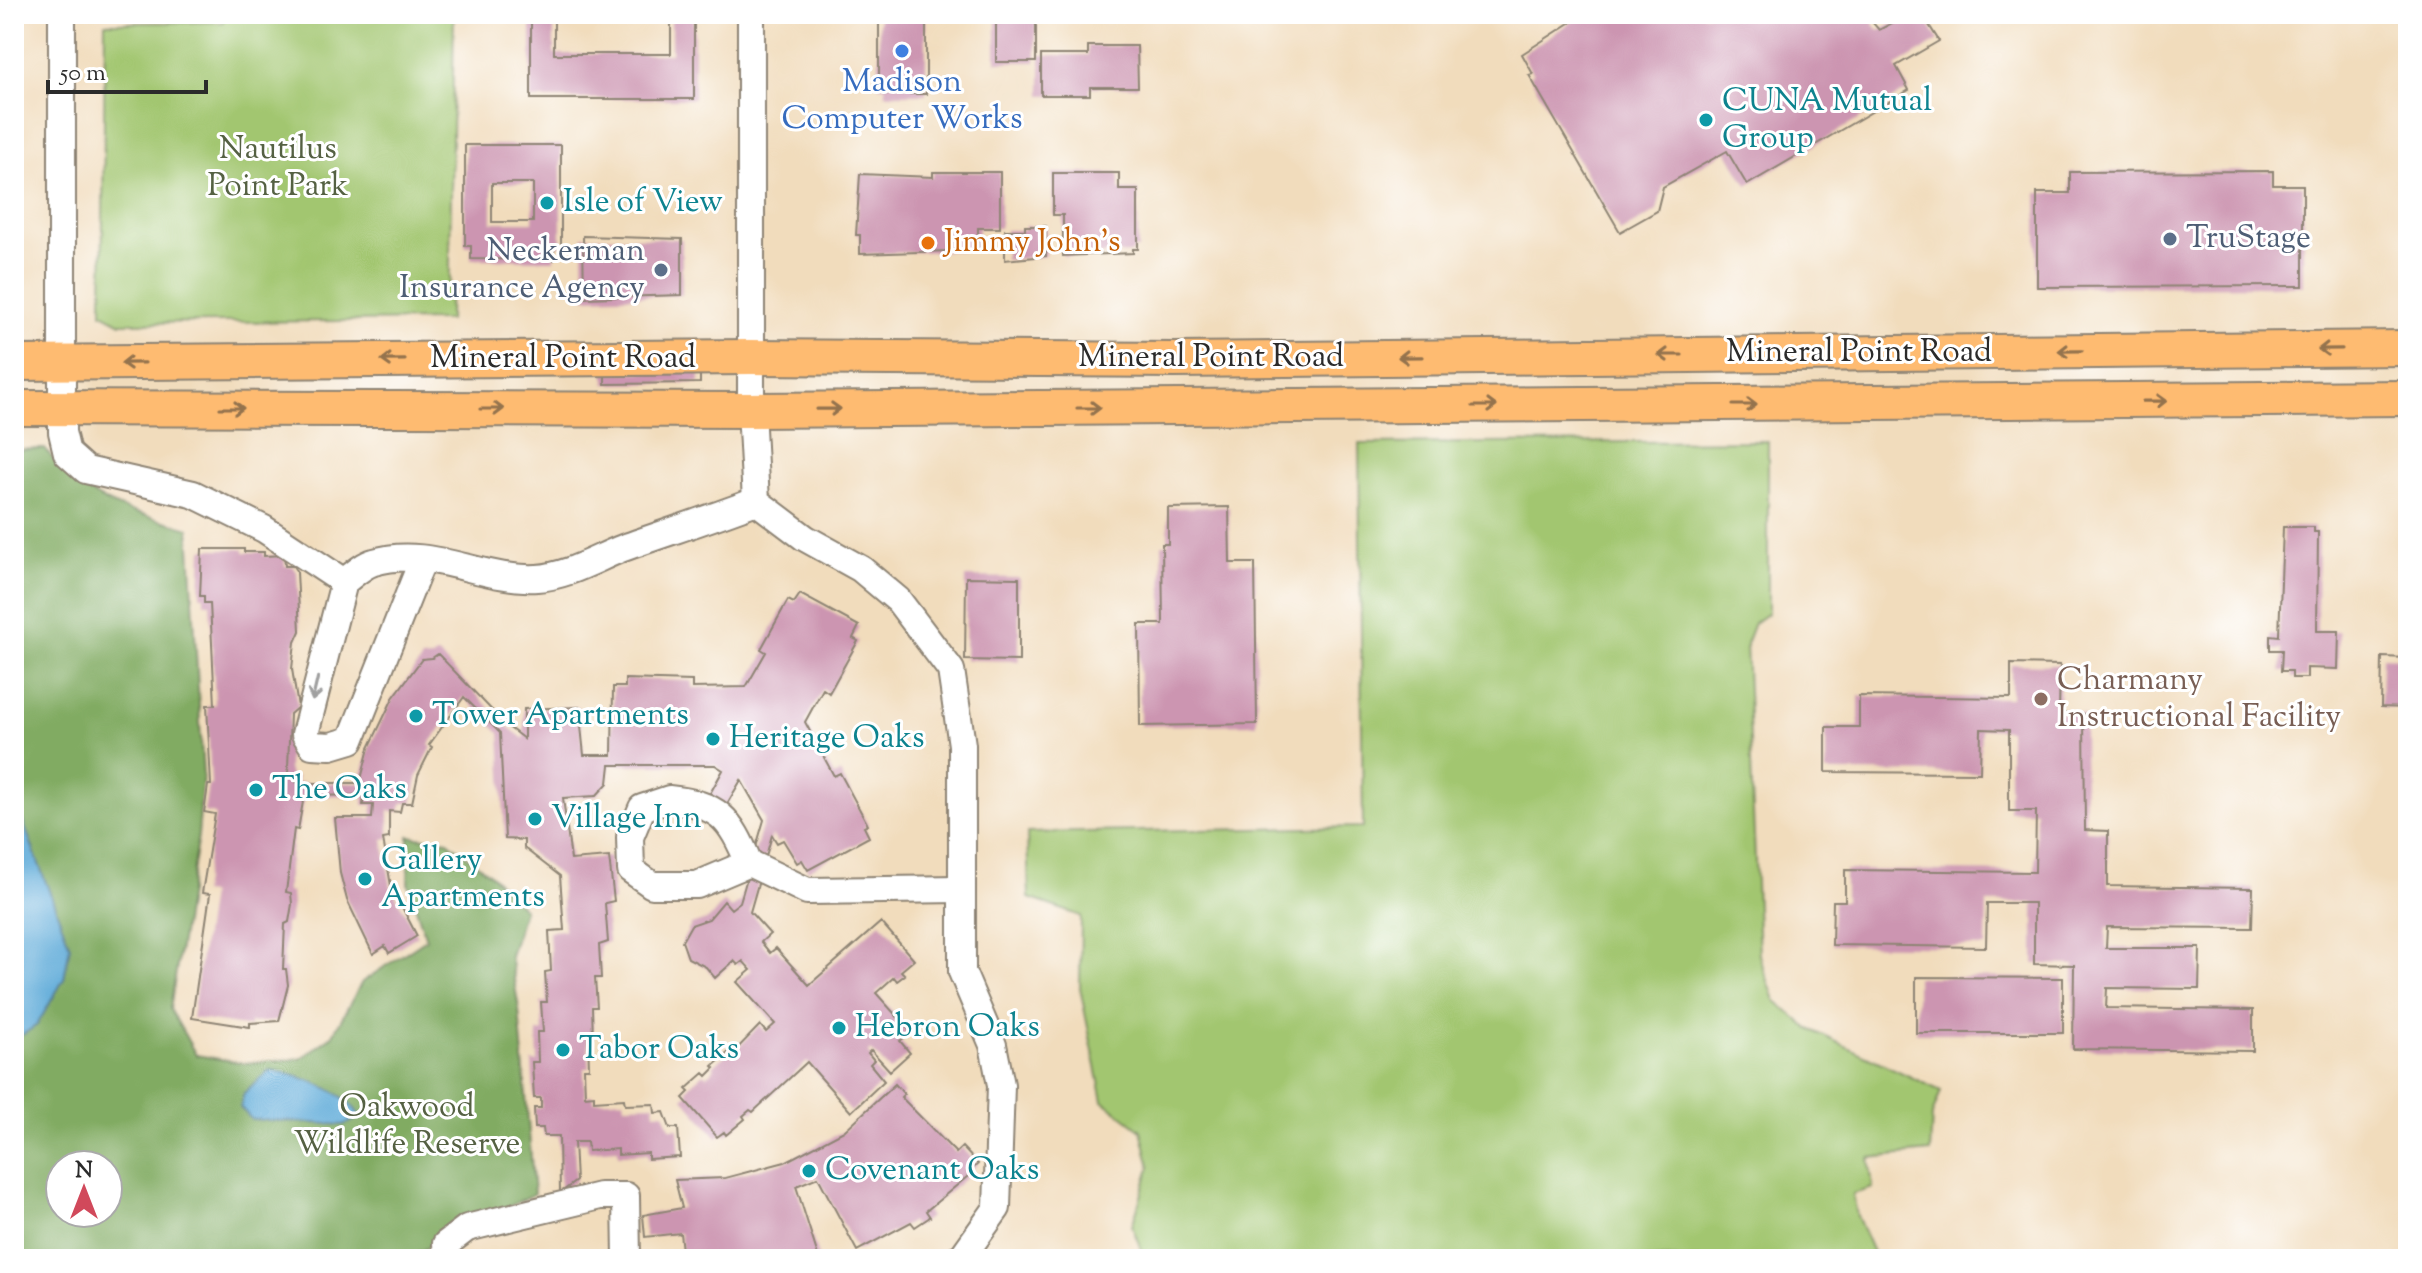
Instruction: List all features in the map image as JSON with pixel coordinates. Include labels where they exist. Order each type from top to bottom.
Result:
[{"type":"main road","name":"Mineral Point Road","points":[[14,363],[751,357],[1175,360],[2408,348]]},
{"type":"main road","name":"Mineral Point Road","points":[[14,408],[751,410],[2408,398]]},
{"type":"street","points":[[62,14],[64,447],[86,470],[193,494],[264,529],[344,582]]},
{"type":"street","points":[[751,14],[751,410],[756,501],[805,538],[861,569],[898,600],[951,670],[962,745],[962,972],[993,1045],[1001,1085],[997,1208],[962,1257],[957,1259]]},
{"type":"street","points":[[423,559],[351,740],[331,746],[312,745],[305,734],[334,613],[344,582],[371,562],[400,557],[423,559],[494,574],[538,578],[581,568],[620,550],[756,501]]},
{"type":"street","points":[[749,863],[697,885],[652,885],[631,870],[630,837],[642,808],[669,799],[696,802],[733,825],[749,863],[807,891],[962,889]]},
{"type":"street","points":[[448,1259],[446,1244],[467,1228],[600,1196],[626,1196],[627,1259]]},
{"type":"green space","name":"Nautilus Point Park","points":[[223,14],[454,14],[449,320],[121,323],[102,313],[105,23],[223,22]]},
{"type":"green space","points":[[1768,441],[1768,613],[1754,623],[1746,644],[1759,955],[1775,1000],[1809,1029],[1941,1091],[1932,1115],[1930,1152],[1869,1158],[1873,1188],[1853,1194],[1857,1216],[1876,1259],[1145,1259],[1132,1226],[1150,1167],[1141,1130],[1103,1101],[1080,988],[1081,916],[1029,898],[1027,833],[1363,827],[1359,444]]},
{"type":"green space","name":"Oakwood Wildlife Reserve","points":[[45,449],[77,483],[109,503],[189,528],[203,775],[198,836],[170,1009],[196,1055],[244,1063],[300,1059],[332,1036],[362,982],[426,939],[408,883],[409,836],[448,841],[491,875],[524,909],[510,956],[519,1009],[534,1194],[405,1259],[14,1259],[14,450]]},
{"type":"water","points":[[14,798],[70,946],[64,979],[37,1025],[22,1035],[14,1031]]},
{"type":"water","points":[[270,1070],[321,1085],[346,1100],[360,1118],[343,1125],[251,1119],[240,1107],[244,1093]]},
{"type":"building","points":[[531,14],[554,14],[554,54],[671,54],[671,14],[694,14],[694,99],[531,99]]},
{"type":"building","name":"Madison Computer Works","points":[[879,14],[926,16],[926,94],[885,94],[885,87],[879,87]]},
{"type":"building","points":[[996,14],[1036,14],[1036,62],[996,62]]},
{"type":"building","name":"CUNA Mutual Group","points":[[1584,14],[1894,14],[1872,22],[1879,30],[1909,14],[1922,14],[1939,41],[1896,66],[1909,90],[1747,185],[1727,151],[1663,187],[1657,211],[1620,232],[1529,75],[1533,74],[1522,54]]},
{"type":"building","points":[[1088,46],[1137,46],[1138,87],[1090,87],[1090,95],[1041,95],[1041,55],[1088,55]]},
{"type":"building","name":"Isle of View","points":[[465,145],[561,145],[561,246],[554,246],[554,260],[471,259],[471,246],[465,246]],"holes":[[[492,183],[533,183],[533,222],[492,222]]]},
{"type":"building","name":"TruStage","points":[[2273,171],[2273,185],[2303,185],[2303,286],[2037,287],[2037,193],[2070,193],[2070,172]]},
{"type":"building","points":[[933,172],[1000,172],[1000,228],[978,228],[978,250],[860,254],[860,235],[856,235],[860,174],[933,177]]},
{"type":"building","points":[[1053,173],[1119,173],[1119,190],[1138,190],[1138,249],[1133,249],[1133,253],[1063,256],[1063,215],[1053,215]]},
{"type":"building","points":[[1025,226],[1046,226],[1046,256],[1005,260],[1005,230],[1025,230]]},
{"type":"building","points":[[583,236],[682,239],[682,295],[584,298]]},
{"type":"building","points":[[605,372],[700,372],[700,383],[605,384]]},
{"type":"building","points":[[1229,507],[1230,563],[1255,563],[1257,724],[1140,726],[1139,624],[1163,624],[1162,544],[1168,544],[1168,508]]},
{"type":"building","points":[[2283,527],[2314,527],[2314,532],[2318,532],[2317,631],[2339,631],[2338,669],[2307,668],[2307,678],[2292,678],[2292,671],[2281,671],[2282,650],[2270,650],[2270,635],[2279,636]]},
{"type":"building","points":[[202,549],[244,549],[244,552],[264,552],[264,556],[284,555],[285,566],[293,566],[297,572],[300,631],[295,642],[292,669],[298,707],[290,714],[288,768],[290,776],[297,777],[296,782],[360,783],[369,748],[393,698],[422,659],[438,654],[507,726],[524,739],[524,709],[579,707],[584,755],[612,755],[613,687],[625,687],[625,679],[692,681],[692,688],[746,687],[766,652],[761,649],[788,600],[794,603],[800,594],[859,626],[853,638],[858,641],[829,693],[823,689],[805,722],[834,776],[840,773],[868,825],[864,827],[869,837],[808,870],[802,860],[797,863],[783,840],[777,843],[772,835],[750,912],[770,934],[761,942],[770,953],[776,948],[809,985],[881,922],[914,960],[901,971],[905,975],[897,981],[894,977],[876,993],[911,1032],[900,1041],[910,1053],[890,1071],[871,1050],[868,1053],[874,1060],[870,1064],[884,1081],[851,1112],[807,1062],[753,1112],[750,1110],[743,1116],[745,1119],[726,1135],[724,1132],[717,1137],[683,1098],[689,1092],[686,1089],[704,1073],[707,1076],[715,1068],[713,1066],[731,1050],[733,1053],[760,1025],[766,1032],[775,1024],[737,982],[751,970],[743,961],[738,965],[734,961],[715,978],[706,967],[688,958],[682,941],[691,925],[709,919],[724,901],[731,909],[740,902],[764,820],[741,780],[724,809],[707,799],[723,770],[715,765],[610,765],[608,783],[596,796],[563,798],[571,860],[609,857],[614,901],[605,903],[608,942],[599,945],[601,978],[595,978],[597,1007],[592,1007],[593,1037],[588,1037],[589,1068],[584,1068],[585,1096],[594,1095],[594,1101],[624,1099],[625,1105],[654,1104],[655,1113],[664,1112],[670,1128],[678,1128],[680,1157],[648,1159],[648,1153],[618,1155],[618,1149],[588,1151],[587,1142],[574,1142],[576,1181],[560,1193],[559,1136],[544,1136],[543,1128],[535,1128],[534,1108],[541,1108],[541,1098],[534,1098],[532,1062],[538,1062],[537,1032],[543,1032],[541,1002],[547,1002],[545,972],[551,971],[549,931],[564,930],[560,876],[524,848],[524,840],[505,839],[500,733],[464,697],[429,745],[432,747],[418,775],[412,803],[402,803],[400,812],[389,811],[389,838],[383,839],[391,886],[417,936],[389,953],[385,946],[373,954],[347,900],[340,873],[335,818],[372,818],[373,805],[363,805],[364,795],[304,796],[298,830],[294,829],[286,892],[291,893],[292,904],[289,922],[285,924],[283,969],[286,969],[288,985],[279,1021],[250,1023],[250,1027],[192,1018],[210,894],[202,893],[215,814],[204,812],[208,785],[211,785],[207,705],[215,705],[210,603],[204,603],[204,596],[200,596]]},
{"type":"building","points":[[966,577],[1019,578],[1019,661],[965,660]]},
{"type":"building","points":[[2382,657],[2408,658],[2408,708],[2381,707]]},
{"type":"building","points":[[2011,664],[2060,665],[2059,713],[2084,714],[2085,830],[2108,831],[2108,886],[2253,888],[2252,928],[2107,927],[2106,948],[2200,948],[2199,989],[2107,988],[2106,1008],[2253,1010],[2253,1051],[2073,1049],[2074,965],[2034,964],[2034,903],[1987,903],[1986,947],[1832,945],[1833,901],[1845,901],[1845,870],[2035,872],[2036,811],[2009,811],[2009,730],[1981,729],[1980,773],[1826,772],[1826,727],[1859,727],[1859,696],[2011,698]]},
{"type":"building","points":[[1916,977],[2063,978],[2063,1033],[1916,1033]]},
{"type":"building","name":"Covenant Oaks","points":[[895,1084],[904,1094],[901,1097],[956,1153],[962,1147],[978,1164],[971,1170],[973,1172],[926,1211],[930,1217],[915,1227],[911,1222],[857,1251],[818,1177],[796,1186],[819,1259],[683,1259],[680,1233],[645,1237],[643,1215],[682,1208],[675,1180],[725,1178],[785,1162],[844,1131]]},
{"type":"place","name":"Madison Computer Works","points":[[902,51]]},
{"type":"place","name":"CUNA Mutual Group","points":[[1706,120]]},
{"type":"place","name":"Isle of View","points":[[547,203]]},
{"type":"place","name":"TruStage","points":[[2170,239]]},
{"type":"place","name":"Jimmy John's","points":[[928,243]]},
{"type":"place","name":"Neckerman Insurance Agency","points":[[661,270]]},
{"type":"place","name":"Charmany Instructional Facility","points":[[2041,699]]},
{"type":"place","name":"Tower Apartments","points":[[416,716]]},
{"type":"place","name":"Heritage Oaks","points":[[713,739]]},
{"type":"place","name":"The Oaks","points":[[256,790]]},
{"type":"place","name":"Village Inn","points":[[535,819]]},
{"type":"place","name":"Gallery Apartments","points":[[365,879]]},
{"type":"place","name":"Hebron Oaks","points":[[839,1028]]},
{"type":"place","name":"Tabor Oaks","points":[[563,1050]]},
{"type":"place","name":"Covenant Oaks","points":[[809,1171]]}]
